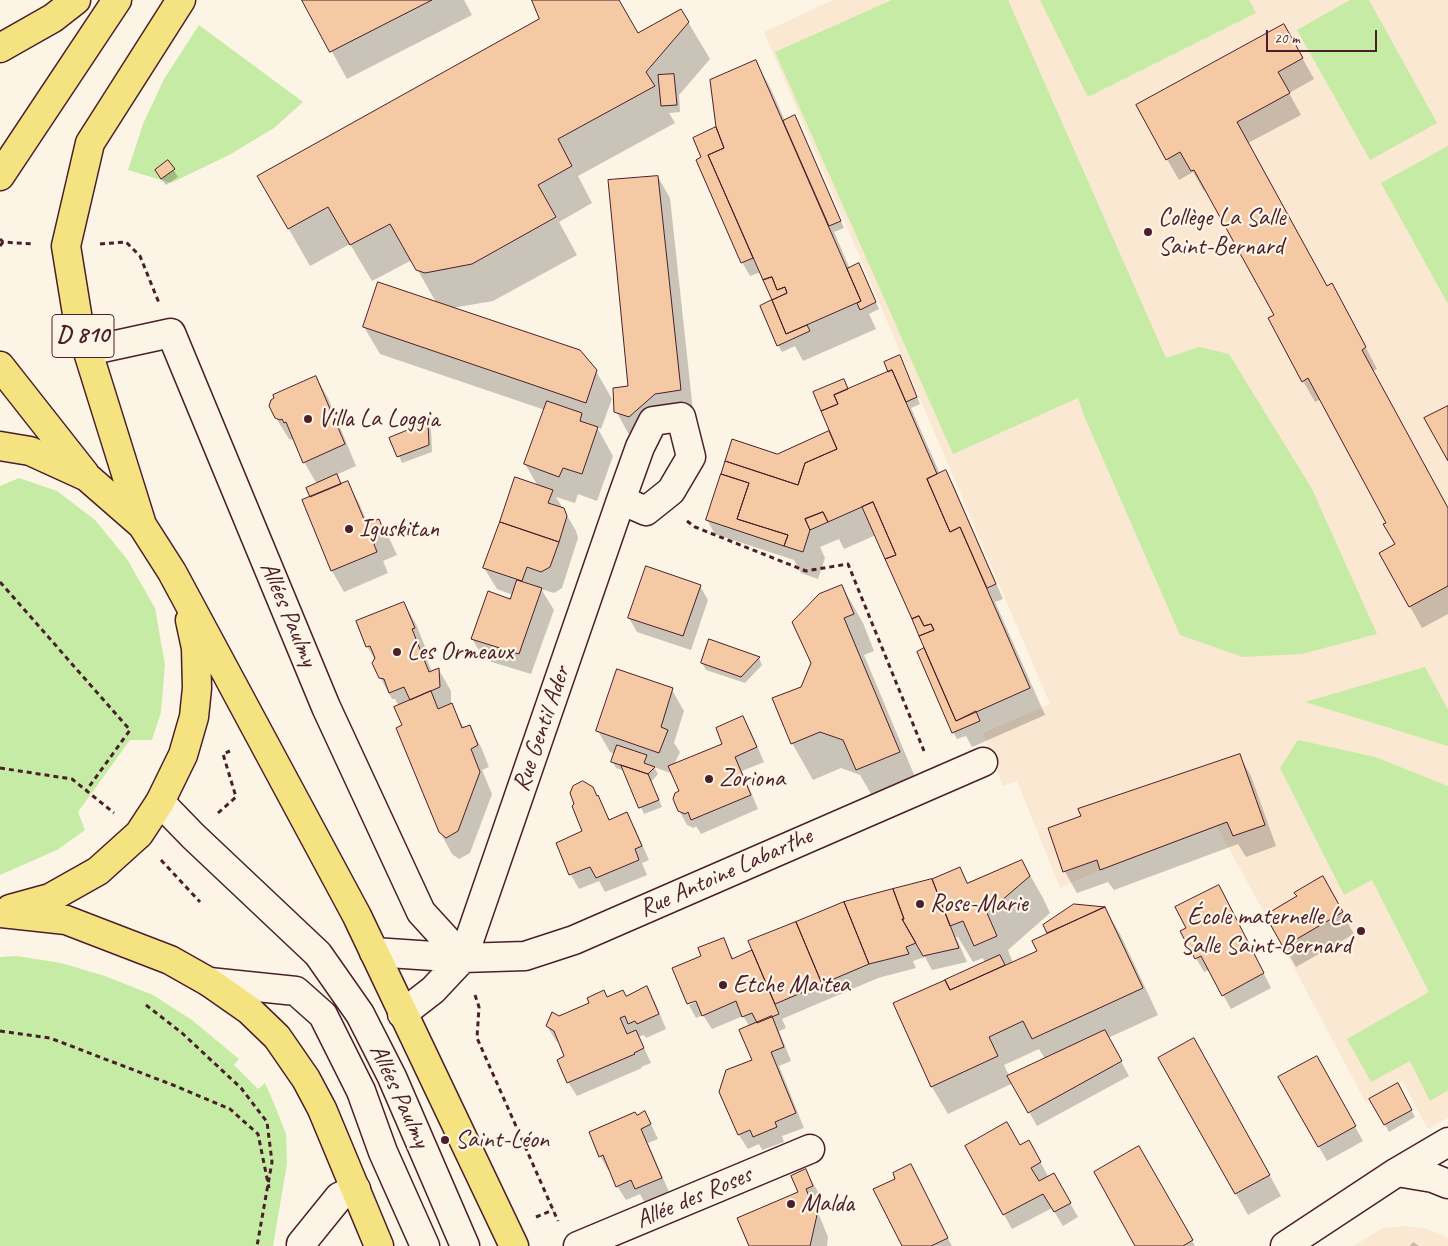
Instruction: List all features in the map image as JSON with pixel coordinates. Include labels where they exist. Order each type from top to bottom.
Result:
[{"type":"main road","points":[[0,48],[53,18],[76,0]]},
{"type":"main road","points":[[0,176],[116,0]]},
{"type":"main road","name":"D 810","points":[[142,525],[78,320],[66,246],[90,143],[181,0]]},
{"type":"main road","points":[[0,366],[87,478],[142,525],[172,572],[352,908],[514,1246]]},
{"type":"main road","points":[[0,446],[30,451],[87,478]]},
{"type":"main road","points":[[0,912],[50,898],[98,871],[139,834],[160,802],[184,755],[194,717],[197,688],[196,648],[187,609],[172,572]]},
{"type":"main road","name":"Allées Paulmy","points":[[0,912],[66,920],[170,960],[209,982],[249,1010],[277,1037],[306,1078],[322,1108],[379,1246]]},
{"type":"street","points":[[88,351],[170,333]]},
{"type":"street","name":"Allées Paulmy","points":[[170,333],[326,707],[421,912],[464,958]]},
{"type":"street","name":"Rue Gentil Ader","points":[[464,958],[621,500],[640,448],[653,421],[681,417],[691,457],[671,491],[646,511],[621,500]]},
{"type":"street","name":"Rue Antoine Labarthe","points":[[374,952],[464,958],[525,956],[574,940],[982,762]]},
{"type":"street","name":"Allées Paulmy","points":[[160,802],[193,836],[318,954],[360,1014],[392,1077],[465,1246]]},
{"type":"street","name":"Allées Paulmy","points":[[318,954],[323,1015],[360,1091],[383,1152],[424,1246]]},
{"type":"street","points":[[402,1014],[433,990],[464,958]]},
{"type":"street","name":"Allées Paulmy","points":[[209,982],[296,991],[323,1015]]},
{"type":"street","points":[[1285,1246],[1396,1172],[1448,1142]]},
{"type":"street","name":"Allée des Roses","points":[[569,1237],[810,1149]]},
{"type":"street","points":[[1396,1172],[1433,1178],[1448,1184]]},
{"type":"street","points":[[301,1246],[338,1197],[356,1188]]},
{"type":"path","points":[[0,239],[3,242],[0,246]]},
{"type":"path","points":[[66,246],[126,242],[140,256],[170,333]]},
{"type":"path","points":[[659,501],[694,527],[806,571],[848,564],[937,782]]},
{"type":"path","points":[[0,582],[130,730],[86,791]]},
{"type":"path","points":[[216,814],[236,796],[223,754],[231,750]]},
{"type":"path","points":[[0,768],[72,779],[139,834],[200,902]]},
{"type":"path","points":[[464,958],[478,1006],[477,1038],[569,1237]]},
{"type":"path","points":[[146,1005],[182,1033],[241,1088],[267,1122],[272,1162],[269,1188],[257,1246]]},
{"type":"path","points":[[0,1031],[50,1038],[230,1109],[258,1134],[269,1188]]},
{"type":"shaded area","name":"Collège La Salle Saint-Bernard","points":[[833,0],[1448,0],[1448,1118],[1428,1129],[1402,1081],[1369,1099],[1366,1103],[1217,827],[1100,870],[1060,888],[1017,781],[1003,786],[983,733],[1050,704],[764,32]]},
{"type":"shaded area","points":[[1405,1226],[1424,1228],[1444,1235],[1448,1238],[1448,1246],[1353,1246],[1383,1228]]},
{"type":"green space","points":[[892,0],[1008,0],[1166,358],[1199,347],[1229,354],[1312,489],[1377,634],[1302,654],[1243,657],[1180,635],[1078,398],[953,454],[775,52]]},
{"type":"green space","points":[[1040,0],[1249,0],[1256,13],[1088,97]]},
{"type":"green space","points":[[1350,0],[1369,0],[1437,123],[1370,160],[1297,30]]},
{"type":"green space","points":[[199,25],[303,102],[274,128],[231,154],[171,183],[128,170],[143,124],[164,79]]},
{"type":"green space","points":[[1448,146],[1448,304],[1381,183]]},
{"type":"green space","points":[[19,478],[57,491],[95,520],[127,559],[155,608],[165,665],[161,712],[152,740],[130,740],[78,812],[85,830],[57,850],[0,875],[0,486]]},
{"type":"green space","points":[[1425,667],[1448,710],[1448,746],[1305,702]]},
{"type":"green space","points":[[1298,740],[1375,757],[1448,786],[1448,1090],[1430,1101],[1410,1061],[1371,1082],[1347,1039],[1429,992],[1372,880],[1344,895],[1280,768]]},
{"type":"green space","points":[[17,956],[61,963],[105,976],[153,995],[192,1020],[239,1059],[234,1065],[258,1089],[265,1083],[286,1134],[287,1164],[273,1246],[0,1246],[0,957]]},
{"type":"building","points":[[302,0],[432,0],[330,52]]},
{"type":"building","points":[[532,0],[619,0],[638,33],[681,9],[689,22],[646,72],[655,86],[558,139],[572,166],[538,185],[556,217],[472,264],[425,273],[416,270],[390,224],[350,245],[328,207],[288,229],[257,176],[539,19]]},
{"type":"building","points":[[1284,24],[1303,58],[1278,72],[1290,93],[1237,122],[1327,286],[1332,283],[1366,347],[1362,350],[1448,508],[1448,586],[1409,607],[1379,553],[1395,544],[1383,524],[1386,523],[1308,378],[1302,382],[1268,318],[1274,315],[1194,170],[1191,171],[1180,152],[1166,160],[1136,105]]},
{"type":"building","points":[[756,60],[861,301],[786,334],[772,300],[787,293],[785,287],[777,290],[772,277],[763,280],[708,155],[724,148],[716,127],[710,80]]},
{"type":"building","points":[[674,74],[677,105],[661,106],[658,75]]},
{"type":"building","points":[[795,115],[841,221],[829,226],[783,121]]},
{"type":"building","points":[[716,127],[724,148],[708,155],[753,258],[741,263],[696,160],[701,157],[693,138]]},
{"type":"building","points":[[168,160],[175,169],[161,179],[155,170]]},
{"type":"building","points":[[658,176],[681,390],[655,394],[629,417],[614,412],[613,388],[628,386],[608,180]]},
{"type":"building","points":[[859,263],[876,302],[860,310],[857,303],[861,301],[847,269]]},
{"type":"building","points":[[772,277],[777,290],[785,287],[787,293],[772,300],[763,280]]},
{"type":"building","points":[[378,282],[580,350],[597,370],[586,403],[363,327]]},
{"type":"building","points":[[772,300],[786,334],[807,325],[810,331],[777,346],[760,306]]},
{"type":"building","points":[[900,355],[917,397],[906,402],[892,370],[888,372],[884,362]]},
{"type":"building","points":[[892,370],[937,474],[927,479],[950,532],[960,527],[1030,688],[956,721],[919,636],[934,630],[931,624],[924,626],[919,616],[912,619],[885,559],[896,555],[873,502],[828,522],[823,512],[805,519],[810,530],[803,552],[784,546],[788,535],[737,519],[749,483],[721,474],[725,461],[798,485],[805,463],[837,449],[821,411],[838,404],[834,395]]},
{"type":"building","name":"Villa La Loggia","points":[[316,376],[345,444],[303,463],[286,422],[284,423],[282,419],[275,418],[269,406],[274,398],[273,395]]},
{"type":"building","points":[[844,379],[848,389],[834,395],[838,404],[821,411],[813,392]]},
{"type":"building","points":[[547,401],[582,413],[580,421],[598,427],[582,474],[563,468],[559,477],[524,464]]},
{"type":"building","points":[[1448,406],[1448,461],[1424,418]]},
{"type":"building","points":[[428,422],[429,445],[397,457],[389,438]]},
{"type":"building","points":[[829,431],[837,449],[805,463],[798,485],[725,461],[732,439],[777,454]]},
{"type":"building","points":[[946,470],[996,584],[987,588],[960,527],[950,532],[927,479]]},
{"type":"building","points":[[337,474],[341,484],[310,497],[306,488]]},
{"type":"building","points":[[721,474],[749,483],[737,519],[788,535],[784,546],[706,520]]},
{"type":"building","points":[[515,477],[553,490],[548,503],[564,508],[567,516],[559,542],[500,522]]},
{"type":"building","name":"Iguskitan","points":[[348,481],[366,524],[379,519],[385,533],[372,539],[377,552],[331,571],[302,500]]},
{"type":"building","points":[[873,502],[896,555],[885,559],[862,507]]},
{"type":"building","points":[[823,512],[828,522],[810,530],[805,519]]},
{"type":"building","points":[[500,522],[559,542],[550,567],[541,572],[527,567],[522,581],[483,568]]},
{"type":"building","points":[[646,566],[701,585],[683,636],[628,618]]},
{"type":"building","points":[[517,580],[542,588],[519,654],[471,639],[488,591],[510,599]]},
{"type":"building","points":[[842,585],[854,614],[844,618],[900,752],[856,770],[843,740],[820,732],[791,744],[772,698],[801,687],[811,663],[792,622],[819,594]]},
{"type":"building","name":"Les Ormeaux","points":[[404,602],[415,628],[412,629],[429,672],[439,668],[440,687],[410,700],[404,687],[389,693],[384,679],[379,678],[372,663],[375,658],[370,646],[366,647],[356,621]]},
{"type":"building","points":[[919,616],[924,626],[931,624],[934,630],[919,636],[912,619]]},
{"type":"building","points":[[709,639],[760,657],[741,677],[701,663]]},
{"type":"building","points":[[924,648],[956,721],[976,711],[980,721],[952,733],[917,652]]},
{"type":"building","points":[[617,669],[673,688],[661,727],[668,730],[659,753],[596,731]]},
{"type":"building","points":[[431,691],[438,709],[452,703],[462,728],[470,725],[478,745],[471,749],[480,772],[458,831],[446,838],[439,832],[396,728],[402,725],[394,707]]},
{"type":"building","name":"Zoriona","points":[[743,716],[757,747],[735,757],[751,795],[691,820],[688,812],[685,814],[678,811],[673,799],[675,793],[679,791],[668,766],[722,744],[716,728]]},
{"type":"building","points":[[617,745],[647,755],[644,763],[655,767],[648,774],[611,762]]},
{"type":"building","points":[[1240,754],[1265,825],[1233,836],[1227,822],[1100,870],[1097,860],[1063,872],[1048,828],[1081,816],[1078,809]]},
{"type":"building","points":[[621,765],[648,774],[659,800],[639,808]]},
{"type":"building","points":[[583,781],[593,787],[609,820],[627,812],[642,846],[635,849],[639,860],[596,878],[590,867],[569,875],[556,843],[582,831],[572,806],[574,804],[570,793],[573,786]]},
{"type":"building","points":[[1022,860],[1030,876],[987,913],[997,936],[974,946],[963,921],[950,926],[932,879],[960,867],[967,883]]},
{"type":"building","points":[[1323,876],[1343,912],[1283,947],[1265,915],[1297,896],[1294,893]]},
{"type":"building","name":"Rose-Marie","points":[[932,879],[959,948],[923,956],[902,919],[904,919],[893,889]]},
{"type":"building","points":[[1219,885],[1264,973],[1222,996],[1201,956],[1195,959],[1180,931],[1186,928],[1175,907]]},
{"type":"building","points":[[893,889],[904,919],[902,919],[916,943],[906,947],[909,954],[869,964],[844,902]]},
{"type":"building","points":[[844,902],[869,964],[822,984],[796,922]]},
{"type":"building","points":[[1074,904],[1105,907],[1047,933],[1043,925]]},
{"type":"building","points":[[1105,907],[1143,988],[1032,1039],[1023,1021],[989,1037],[998,1056],[931,1087],[893,1003],[945,980],[950,990],[1037,951],[1032,941]]},
{"type":"building","points":[[796,922],[822,984],[775,1004],[748,941]]},
{"type":"building","name":"Etche Maitea","points":[[724,938],[732,959],[752,950],[779,1014],[757,1023],[752,1013],[742,1017],[736,1001],[702,1016],[696,1001],[687,1004],[672,968],[701,956],[698,948]]},
{"type":"building","points":[[1000,955],[1005,965],[950,990],[945,980]]},
{"type":"building","points":[[647,986],[659,1014],[637,1024],[635,1021],[628,1024],[625,1016],[620,1018],[627,1034],[636,1030],[644,1048],[635,1054],[567,1083],[557,1060],[564,1056],[554,1031],[546,1026],[552,1012],[559,1016],[589,1003],[587,998],[604,990],[607,997],[623,990],[626,996]]},
{"type":"building","points":[[772,1016],[784,1047],[771,1052],[796,1113],[775,1122],[777,1127],[753,1137],[750,1130],[738,1135],[719,1092],[726,1070],[752,1060],[739,1030]]},
{"type":"building","points":[[1105,1030],[1122,1061],[1028,1113],[1007,1076]]},
{"type":"building","points":[[1194,1038],[1270,1175],[1235,1194],[1158,1058]]},
{"type":"building","points":[[1317,1056],[1356,1126],[1318,1147],[1278,1077]]},
{"type":"building","points":[[1398,1083],[1412,1110],[1384,1125],[1369,1099]]},
{"type":"building","points":[[645,1111],[651,1124],[641,1129],[662,1178],[635,1189],[631,1180],[616,1187],[603,1155],[599,1157],[589,1132],[635,1112],[637,1115]]},
{"type":"building","points":[[1007,1122],[1020,1145],[1029,1140],[1041,1162],[1031,1168],[1039,1181],[1054,1173],[1071,1203],[1054,1212],[1043,1194],[1003,1215],[965,1146]]},
{"type":"building","points":[[1139,1146],[1193,1240],[1183,1246],[1135,1246],[1094,1172]]},
{"type":"building","points":[[911,1164],[948,1238],[931,1246],[902,1246],[873,1189],[895,1179],[893,1173]]},
{"type":"building","name":"Malda","points":[[806,1169],[813,1186],[806,1189],[817,1215],[810,1246],[749,1246],[737,1218],[798,1192],[791,1176]]},
{"type":"place","name":"Collège La Salle Saint-Bernard","points":[[1148,232]]},
{"type":"place","name":"Villa La Loggia","points":[[308,419]]},
{"type":"place","name":"Iguskitan","points":[[349,529]]},
{"type":"place","name":"Les Ormeaux","points":[[397,652]]},
{"type":"place","name":"Zoriona","points":[[709,779]]},
{"type":"place","name":"Rose-Marie","points":[[920,904]]},
{"type":"place","name":"École maternelle La Salle Saint-Bernard","points":[[1361,931]]},
{"type":"place","name":"Etche Maitea","points":[[723,985]]},
{"type":"place","name":"Saint-Léon","points":[[445,1140]]},
{"type":"place","name":"Malda","points":[[791,1204]]}]
